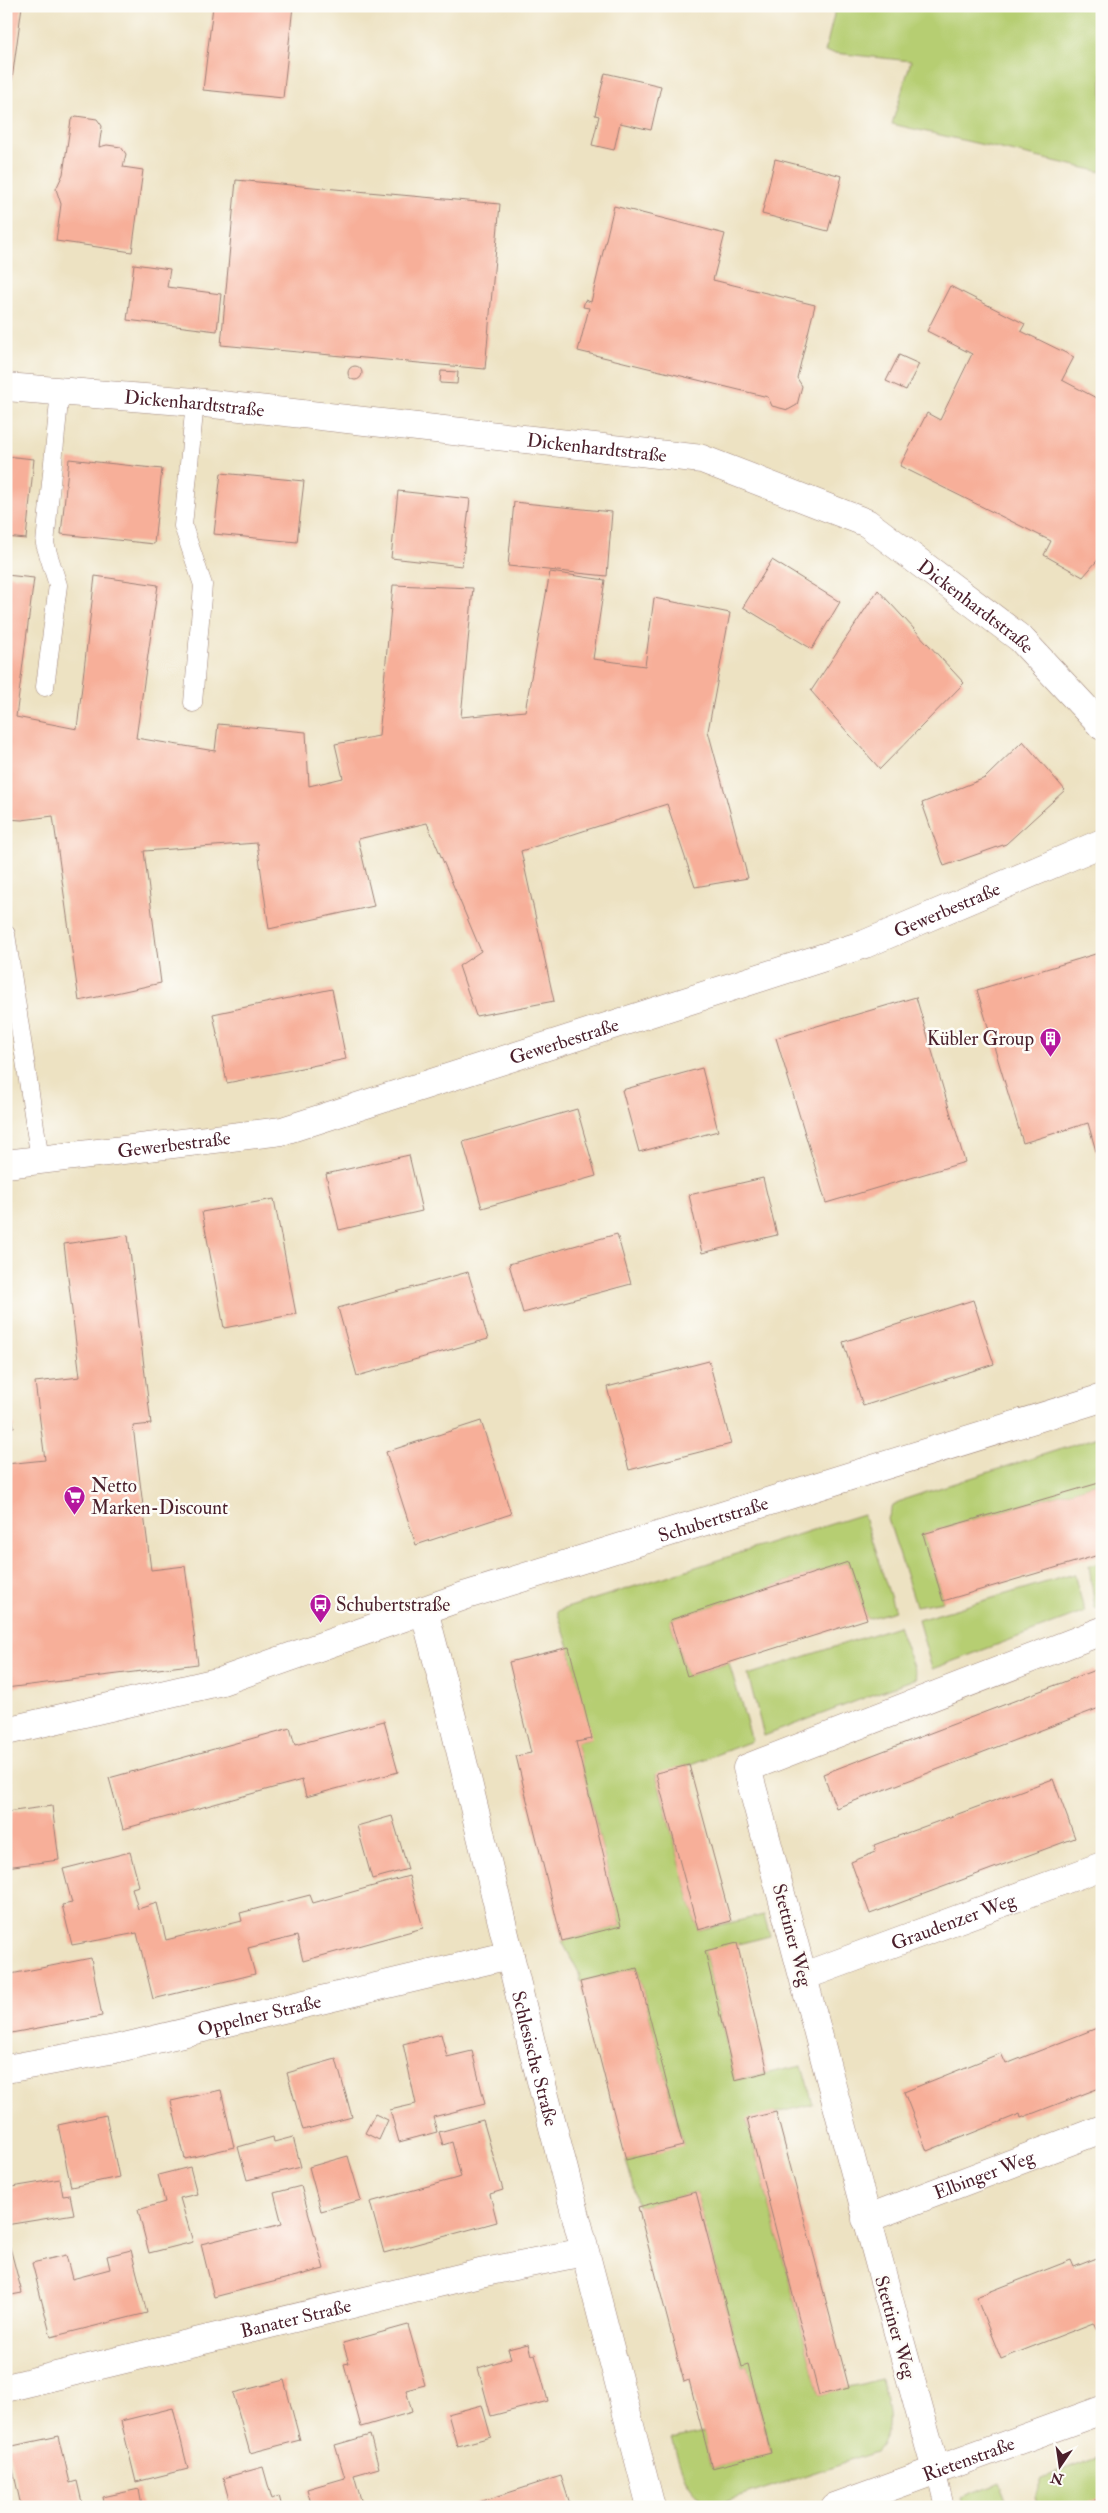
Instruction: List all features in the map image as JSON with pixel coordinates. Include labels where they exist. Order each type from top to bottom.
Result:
[{"type":"street","name":"Dickenhardtstraße","points":[[6,387],[194,402],[702,459],[867,523],[1021,639],[1102,726]]},
{"type":"street","name":"Gewerbestraße","points":[[6,1164],[282,1130],[865,944],[1102,843]]},
{"type":"street","name":"Schubertstraße","points":[[6,1731],[222,1681],[313,1651],[424,1610],[1102,1398]]},
{"type":"street","name":"Schlesische Straße","points":[[424,1610],[584,2252],[652,2507]]},
{"type":"street","name":"Stettiner Weg","points":[[936,2470],[866,2219],[804,1976],[747,1768],[1102,1630]]},
{"type":"street","name":"Graudenzer Weg","points":[[804,1976],[1102,1866]]},
{"type":"street","name":"Oppelner Straße","points":[[6,2069],[115,2049],[510,1955]]},
{"type":"street","name":"Elbinger Weg","points":[[866,2219],[1102,2130]]},
{"type":"street","name":"Banater Straße","points":[[6,2388],[480,2274],[584,2252]]},
{"type":"street","name":"Rietenstraße","points":[[835,2507],[1102,2410]]},
{"type":"lane","points":[[45,686],[58,585],[45,544],[60,391]]},
{"type":"lane","points":[[193,703],[202,585],[183,526],[194,402]]},
{"type":"lane","points":[[6,934],[40,1160]]},
{"type":"lane","points":[[936,2470],[945,2507]]},
{"type":"green space","points":[[836,6],[1102,6],[1102,172],[892,124],[911,61],[825,52]]},
{"type":"green space","points":[[1102,1436],[1102,1485],[1099,1483],[923,1534],[943,1601],[916,1606],[888,1519],[893,1505],[908,1498]]},
{"type":"green space","points":[[863,1514],[895,1611],[867,1619],[848,1562],[670,1620],[687,1676],[729,1663],[752,1741],[689,1765],[656,1774],[698,1930],[764,1915],[770,1936],[705,1952],[735,2080],[802,2066],[813,2104],[747,2120],[819,2395],[881,2379],[888,2417],[886,2435],[876,2452],[719,2504],[699,2496],[692,2489],[682,2470],[672,2439],[703,2432],[712,2468],[771,2452],[748,2365],[742,2366],[696,2192],[638,2207],[626,2160],[683,2145],[637,1968],[580,1982],[579,1973],[562,1941],[621,1926],[576,1742],[591,1739],[569,1647],[557,1611]]},
{"type":"green space","points":[[1102,1562],[1102,1606],[1095,1609],[1089,1566]]},
{"type":"green space","points":[[1074,1574],[1085,1612],[932,1669],[918,1620]]},
{"type":"green space","points":[[898,1626],[917,1678],[764,1736],[748,1675]]},
{"type":"green space","points":[[1102,2456],[1102,2507],[1098,2500],[1070,2507],[1038,2507],[1035,2496],[1042,2478]]},
{"type":"green space","points":[[999,2482],[1009,2507],[965,2507],[962,2497]]},
{"type":"building","points":[[6,6],[22,6],[7,116],[6,115]]},
{"type":"building","points":[[213,6],[293,6],[283,98],[203,90]]},
{"type":"building","points":[[605,73],[661,86],[651,130],[620,123],[614,150],[592,145],[599,116],[595,115]]},
{"type":"building","points":[[76,116],[97,119],[102,126],[99,147],[107,145],[121,147],[126,154],[123,167],[143,170],[132,252],[56,241],[61,204],[56,189],[63,174],[71,120]]},
{"type":"building","points":[[775,159],[842,176],[828,231],[762,214]]},
{"type":"building","points":[[236,180],[500,204],[485,369],[221,345]]},
{"type":"building","points":[[614,206],[725,234],[713,280],[815,305],[797,378],[802,386],[797,405],[788,410],[772,406],[768,397],[578,351],[589,308],[583,307],[585,300],[591,302]]},
{"type":"building","points":[[134,264],[170,269],[167,287],[221,294],[217,331],[127,320]]},
{"type":"building","points":[[950,286],[1025,324],[1021,331],[1074,357],[1062,380],[1102,401],[1102,555],[1083,577],[1044,555],[1051,541],[900,466],[927,413],[940,420],[972,354],[927,331]]},
{"type":"building","points":[[899,355],[919,364],[906,390],[886,381]]},
{"type":"building","points":[[355,366],[360,368],[362,373],[360,378],[355,380],[350,378],[348,373],[350,368]]},
{"type":"building","points":[[441,371],[458,372],[457,384],[440,383]]},
{"type":"building","points":[[6,456],[34,459],[26,539],[6,537]]},
{"type":"building","points":[[69,459],[162,469],[154,544],[61,534]]},
{"type":"building","points":[[221,473],[304,481],[297,542],[214,534]]},
{"type":"building","points":[[398,491],[470,499],[462,566],[391,558]]},
{"type":"building","points":[[514,502],[612,512],[607,576],[508,566]]},
{"type":"building","points":[[772,560],[840,602],[812,649],[743,607]]},
{"type":"building","points":[[550,572],[605,580],[593,659],[645,666],[654,598],[730,613],[708,731],[748,878],[695,887],[667,804],[521,851],[554,1001],[476,1016],[459,966],[481,951],[427,823],[358,839],[374,906],[269,929],[257,843],[144,851],[161,983],[79,1001],[53,816],[22,820],[6,819],[6,575],[34,578],[16,717],[77,729],[95,576],[158,585],[136,738],[215,751],[218,724],[306,732],[309,786],[343,778],[335,744],[379,736],[393,585],[473,588],[461,717],[525,711]]},
{"type":"building","points":[[878,590],[964,683],[880,769],[811,691]]},
{"type":"building","points":[[1023,741],[1065,790],[1006,844],[944,866],[922,803],[985,778]]},
{"type":"building","name":"Kübler Group","points":[[1102,952],[1101,1169],[1088,1123],[1023,1143],[977,990]]},
{"type":"building","points":[[332,989],[346,1059],[227,1083],[213,1014]]},
{"type":"building","points":[[916,997],[965,1162],[826,1203],[776,1038]]},
{"type":"building","points":[[702,1068],[718,1131],[639,1152],[622,1090]]},
{"type":"building","points":[[577,1109],[596,1176],[482,1208],[463,1142]]},
{"type":"building","points":[[409,1155],[422,1211],[339,1230],[326,1174]]},
{"type":"building","points":[[763,1178],[777,1235],[702,1253],[689,1195]]},
{"type":"building","points":[[274,1199],[296,1314],[224,1328],[202,1212]]},
{"type":"building","points":[[617,1234],[631,1284],[523,1313],[509,1264]]},
{"type":"building","name":"Netto Marken-Discount","points":[[128,1235],[151,1424],[133,1426],[151,1570],[185,1566],[198,1664],[6,1688],[6,1464],[45,1460],[35,1382],[80,1377],[64,1244]]},
{"type":"building","points":[[468,1272],[488,1339],[357,1376],[338,1308]]},
{"type":"building","points":[[973,1300],[994,1364],[863,1406],[843,1342]]},
{"type":"building","points":[[709,1361],[731,1444],[629,1470],[607,1387]]},
{"type":"building","points":[[6,1379],[14,1427],[6,1428]]},
{"type":"building","points":[[481,1421],[511,1514],[416,1545],[386,1452]]},
{"type":"building","points":[[1099,1483],[1102,1485],[1102,1554],[943,1601],[923,1534]]},
{"type":"building","points":[[848,1562],[867,1619],[687,1676],[670,1620]]},
{"type":"building","points":[[569,1647],[592,1739],[576,1742],[621,1926],[562,1941],[516,1756],[531,1753],[509,1662]]},
{"type":"building","points":[[1095,1670],[1102,1688],[1102,1707],[836,1808],[823,1774]]},
{"type":"building","points":[[384,1721],[398,1772],[306,1797],[302,1780],[123,1829],[109,1778],[290,1728],[295,1745]]},
{"type":"building","points":[[689,1765],[731,1921],[698,1930],[656,1773]]},
{"type":"building","points":[[1053,1779],[1075,1838],[870,1914],[851,1862],[876,1852],[874,1845]]},
{"type":"building","points":[[52,1806],[59,1860],[6,1867],[6,1812]]},
{"type":"building","points":[[392,1816],[408,1869],[372,1879],[357,1826]]},
{"type":"building","points":[[130,1852],[139,1886],[132,1888],[138,1909],[157,1903],[166,1940],[242,1921],[240,1913],[310,1895],[313,1903],[409,1876],[423,1928],[303,1961],[297,1936],[248,1948],[255,1974],[153,1999],[137,1933],[72,1945],[62,1905],[72,1903],[63,1869]]},
{"type":"building","points":[[737,1943],[768,2072],[735,2080],[705,1951]]},
{"type":"building","points":[[91,1958],[102,2016],[6,2034],[6,1975]]},
{"type":"building","points":[[637,1968],[683,2146],[626,2160],[580,1982]]},
{"type":"building","points":[[1102,2026],[1102,2087],[1021,2118],[1020,2114],[927,2151],[904,2092],[1001,2053],[1006,2064]]},
{"type":"building","points":[[441,2034],[447,2057],[472,2051],[485,2104],[433,2117],[437,2132],[399,2142],[390,2110],[416,2104],[403,2044]]},
{"type":"building","points":[[336,2059],[352,2117],[303,2130],[287,2073]]},
{"type":"building","points":[[221,2090],[234,2147],[185,2159],[171,2101]]},
{"type":"building","points":[[776,2112],[849,2388],[819,2395],[747,2119]]},
{"type":"building","points":[[375,2114],[388,2120],[379,2140],[365,2133]]},
{"type":"building","points":[[106,2115],[119,2177],[71,2187],[58,2125]]},
{"type":"building","points":[[483,2120],[503,2190],[490,2194],[497,2222],[384,2253],[370,2202],[461,2177],[452,2142],[443,2145],[439,2132]]},
{"type":"building","points":[[273,2137],[274,2142],[293,2137],[301,2167],[247,2180],[238,2147]]},
{"type":"building","points":[[348,2156],[361,2200],[321,2211],[309,2167]]},
{"type":"building","points":[[190,2167],[197,2194],[180,2198],[193,2242],[149,2253],[138,2210],[165,2202],[158,2175]]},
{"type":"building","points":[[60,2179],[63,2196],[70,2195],[74,2214],[6,2225],[6,2188]]},
{"type":"building","points":[[301,2186],[324,2269],[214,2297],[201,2244],[282,2224],[274,2193]]},
{"type":"building","points":[[696,2192],[742,2367],[748,2365],[771,2453],[712,2468],[689,2380],[684,2382],[638,2207]]},
{"type":"building","points":[[6,2232],[22,2293],[6,2296]]},
{"type":"building","points":[[131,2250],[147,2313],[51,2337],[32,2263],[66,2255],[72,2279],[110,2269],[107,2256]]},
{"type":"building","points":[[1102,2256],[1102,2329],[1097,2331],[1093,2323],[1001,2359],[976,2297],[1071,2260],[1074,2267]]},
{"type":"building","points":[[408,2325],[425,2385],[406,2390],[412,2412],[361,2427],[344,2364],[349,2363],[343,2343]]},
{"type":"building","points":[[528,2344],[531,2355],[535,2354],[548,2401],[491,2416],[478,2368],[511,2358],[508,2349]]},
{"type":"building","points":[[284,2380],[300,2440],[250,2453],[233,2393]]},
{"type":"building","points":[[482,2405],[491,2437],[457,2446],[448,2414]]},
{"type":"building","points":[[173,2408],[188,2469],[136,2482],[121,2421]]},
{"type":"building","points":[[370,2435],[379,2468],[354,2475],[363,2507],[312,2507],[307,2489],[345,2478],[335,2445]]},
{"type":"building","points":[[59,2436],[70,2483],[77,2481],[83,2507],[21,2506],[8,2447]]},
{"type":"building","points":[[263,2467],[272,2499],[279,2496],[282,2507],[231,2507],[223,2478]]},
{"type":"building","points":[[561,2476],[571,2507],[467,2507],[467,2506]]},
{"type":"building","points":[[139,2489],[142,2507],[105,2507],[103,2497]]},
{"type":"building","points":[[1098,2499],[1100,2507],[1073,2507],[1073,2506]]},
{"type":"place","name":"Kübler Group","points":[[1050,1057]]},
{"type":"place","name":"Netto Marken-Discount","points":[[75,1515]]},
{"type":"place","name":"Schubertstraße","points":[[320,1623]]}]
